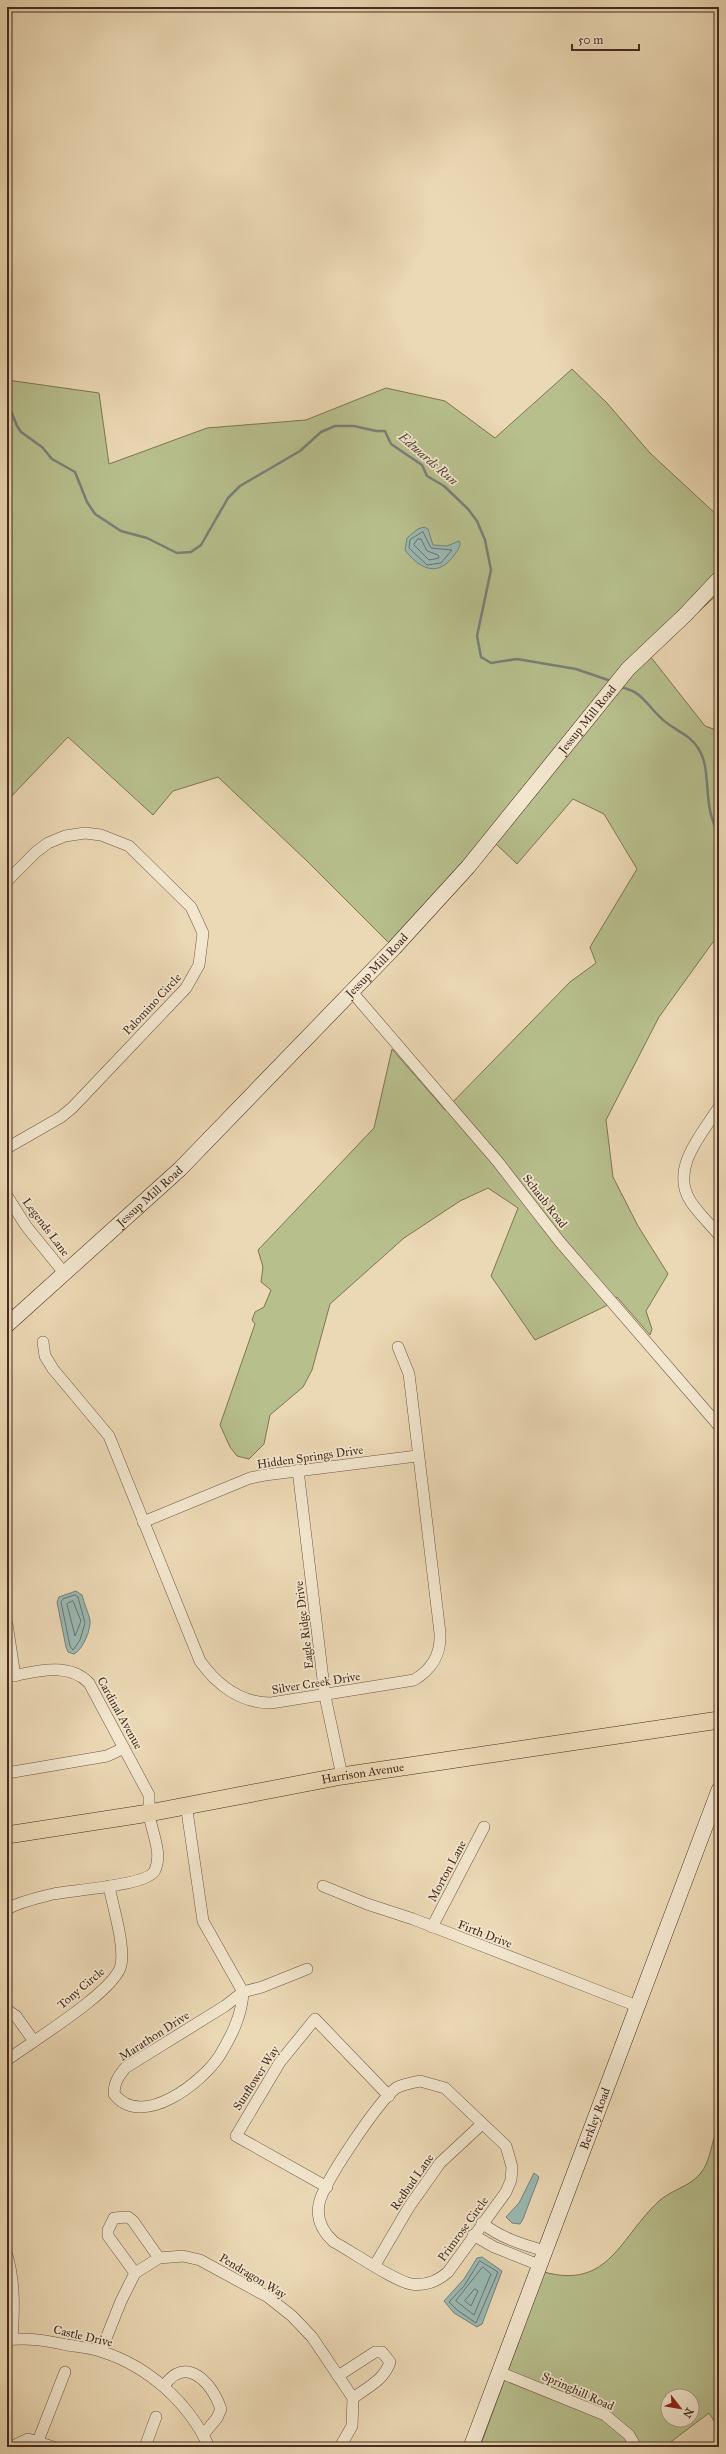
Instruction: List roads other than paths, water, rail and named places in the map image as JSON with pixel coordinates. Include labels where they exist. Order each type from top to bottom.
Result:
[{"type":"main road","name":"Harrison Avenue","points":[[7,1835],[149,1813],[186,1804],[342,1776],[719,1720]]},
{"type":"street","name":"Jessup Mill Road","points":[[7,1325],[180,1169],[352,992],[468,867],[628,669],[685,615],[719,579]]},
{"type":"street","name":"Palomino Circle","points":[[7,881],[48,843],[65,836],[85,833],[101,835],[129,846],[190,907],[203,933],[199,965],[186,988],[72,1108],[61,1117],[7,1148]]},
{"type":"street","name":"Schaub Road","points":[[352,992],[498,1162],[560,1242],[719,1426]]},
{"type":"street","points":[[719,1108],[690,1153],[684,1175],[685,1186],[691,1202],[719,1235]]},
{"type":"street","name":"Legends Lane","points":[[7,1196],[26,1226],[65,1274]]},
{"type":"street","name":"Silver Creek Drive","points":[[43,1342],[45,1356],[53,1369],[108,1436],[200,1661],[218,1683],[230,1691],[259,1703],[271,1704],[414,1680],[424,1674],[437,1658],[440,1646],[440,1634],[417,1456],[409,1374],[398,1347]]},
{"type":"street","name":"Hidden Springs Drive","points":[[143,1522],[250,1478],[298,1470],[417,1456]]},
{"type":"street","name":"Eagle Ridge Drive","points":[[298,1470],[325,1696],[342,1776]]},
{"type":"street","points":[[7,1624],[11,1677]]},
{"type":"street","name":"Cardinal Avenue","points":[[11,1677],[63,1669],[83,1677],[94,1691],[149,1795],[149,1813]]},
{"type":"street","points":[[7,1774],[107,1756],[124,1748]]},
{"type":"street","name":"Berkley Road","points":[[471,2447],[719,1790]]},
{"type":"street","points":[[186,1804],[203,1921],[242,1992]]},
{"type":"street","points":[[7,1909],[15,1904],[55,1894],[109,1886],[150,1877],[155,1872],[157,1852],[149,1813]]},
{"type":"street","name":"Morton Lane","points":[[432,1927],[484,1827]]},
{"type":"street","name":"Tony Circle","points":[[7,2060],[104,1989],[118,1973],[121,1957],[109,1886]]},
{"type":"street","name":"Firth Drive","points":[[323,1886],[637,2006]]},
{"type":"street","name":"Marathon Drive","points":[[242,1992],[242,2008],[230,2037],[219,2056],[202,2075],[185,2089],[157,2105],[147,2108],[126,2104],[117,2098],[114,2094],[116,2079],[125,2068],[225,2006],[242,1992],[262,1987],[307,1969]]},
{"type":"street","points":[[7,2010],[16,2016],[33,2040]]},
{"type":"street","name":"Sunflower Way","points":[[327,2187],[236,2136],[280,2062],[315,2019],[390,2096]]},
{"type":"street","name":"Primrose Circle","points":[[420,2081],[445,2088],[506,2146],[512,2167],[511,2180],[506,2192],[482,2223],[448,2272],[441,2279],[432,2282],[410,2284],[334,2242],[325,2234],[318,2214],[319,2203],[327,2187],[372,2114],[390,2096],[396,2088],[405,2084],[420,2081]]},
{"type":"street","name":"Redbud Lane","points":[[375,2265],[410,2207],[440,2163],[482,2124]]},
{"type":"street","points":[[101,2351],[120,2301],[135,2272],[108,2236],[108,2230],[114,2218],[120,2216],[133,2221],[159,2258]]},
{"type":"street","points":[[482,2223],[495,2233],[513,2242],[545,2251]]},
{"type":"street","points":[[474,2235],[494,2247],[539,2266]]},
{"type":"street","points":[[7,2255],[12,2273],[14,2305],[10,2339]]},
{"type":"street","name":"Pendragon Way","points":[[135,2272],[159,2258],[183,2256],[200,2260],[268,2297],[292,2316],[312,2337],[353,2398]]},
{"type":"street","name":"Castle Drive","points":[[10,2339],[44,2340],[101,2351],[137,2368],[164,2386],[178,2400],[203,2435],[208,2447]]},
{"type":"street","points":[[338,2376],[375,2352],[382,2352],[390,2362],[388,2371],[381,2379],[353,2398],[352,2426],[340,2447]]},
{"type":"street","points":[[164,2386],[171,2375],[185,2370],[194,2372],[212,2391],[221,2409],[215,2421],[203,2435]]},
{"type":"street","points":[[38,2441],[65,2372]]},
{"type":"street","name":"Springhill Road","points":[[499,2372],[605,2416],[626,2431],[636,2447]]},
{"type":"street","points":[[145,2447],[156,2417]]},
{"type":"street","points":[[11,2447],[24,2440],[38,2441],[53,2447]]},
{"type":"water","points":[[424,527],[428,529],[433,545],[447,546],[459,541],[460,543],[451,559],[439,568],[426,568],[415,561],[405,550],[407,538],[418,529]]},
{"type":"water","points":[[76,1591],[82,1595],[90,1624],[88,1634],[83,1644],[74,1654],[68,1652],[66,1647],[57,1602],[59,1597]]},
{"type":"water","points":[[534,2173],[539,2177],[523,2219],[520,2224],[512,2223],[506,2217],[519,2203]]},
{"type":"water","points":[[482,2257],[502,2271],[482,2324],[477,2327],[454,2313],[444,2301],[464,2279],[477,2258]]},
{"type":"waterway","name":"Edwards Run","points":[[7,401],[21,432],[42,447],[52,459],[75,472],[87,502],[95,514],[121,531],[147,538],[177,553],[191,552],[201,545],[228,498],[240,486],[300,451],[321,432],[335,426],[354,426],[376,431],[385,431],[391,444],[422,465],[427,476],[444,486],[468,509],[477,521],[485,540],[491,570],[477,636],[481,657],[491,663],[517,659],[576,669],[611,681]]},
{"type":"waterway","name":"Edwards Run","points":[[620,687],[639,695],[664,721],[695,743],[705,767],[710,811],[719,834]]}]
